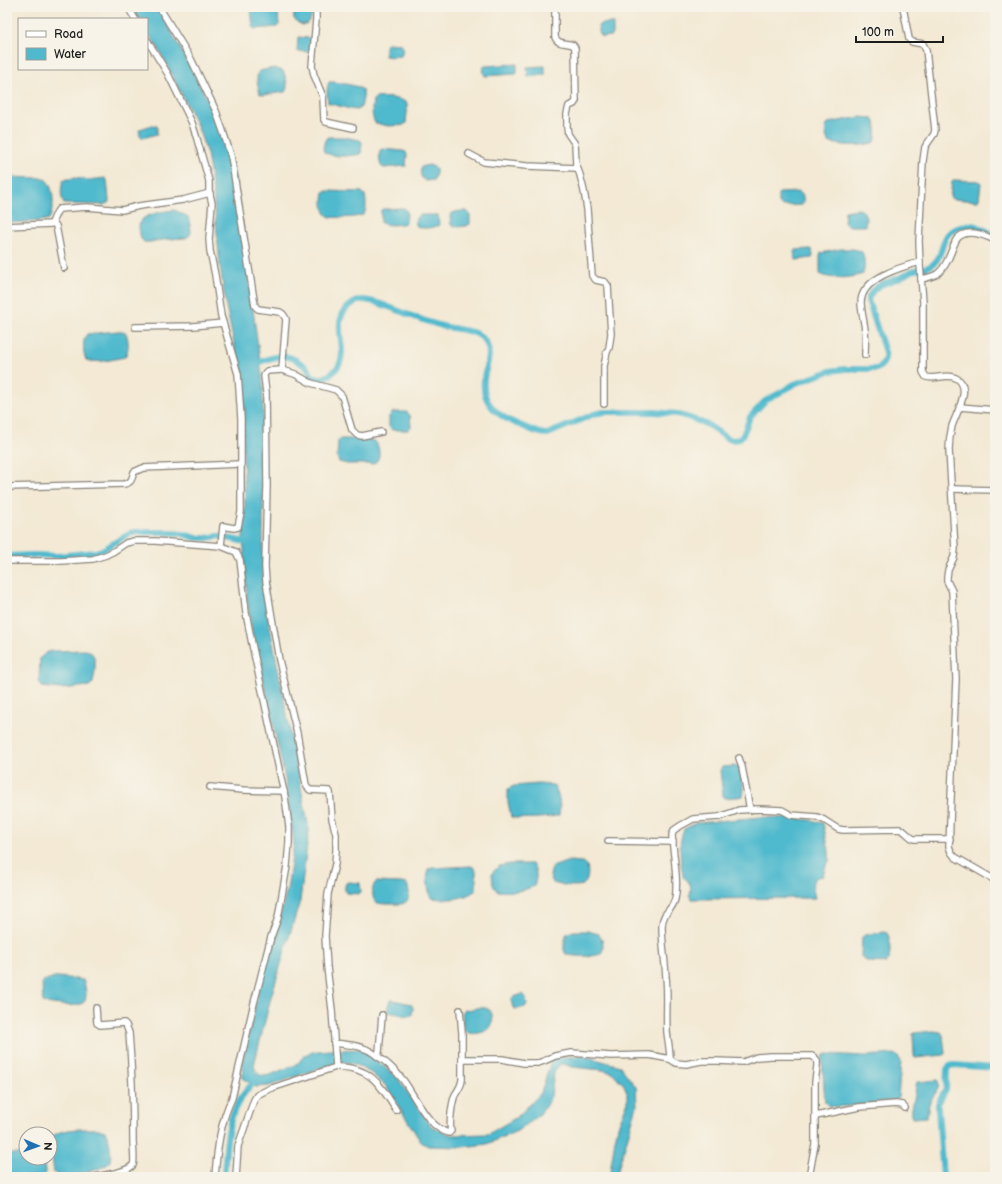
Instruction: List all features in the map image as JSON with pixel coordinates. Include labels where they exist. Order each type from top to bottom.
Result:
[{"type":"street","points":[[128,7],[134,18]]},
{"type":"street","points":[[160,7],[191,59],[216,111],[231,156],[254,294],[254,302],[258,309],[280,312],[285,316],[286,323],[282,368]]},
{"type":"street","points":[[316,7],[312,66],[322,97],[324,120],[326,122],[353,128]]},
{"type":"street","points":[[555,7],[554,37],[559,43],[573,45],[575,48],[576,101],[574,104],[569,106],[567,110],[567,127],[568,134],[575,144],[576,164],[582,183],[587,209],[592,276],[596,280],[605,282],[608,286],[611,334],[604,366],[604,404]]},
{"type":"street","points":[[903,7],[909,39],[912,42],[923,44],[926,50],[935,130],[934,134],[925,146],[924,151],[920,225],[924,375],[930,378],[950,376],[961,381],[963,387],[960,407],[952,427],[949,455],[955,549],[954,557],[948,570],[947,581],[952,591],[956,679],[950,852],[955,857],[995,880]]},
{"type":"street","points":[[148,42],[168,74],[192,123],[209,181],[212,203],[209,239],[210,250],[223,323],[238,374],[241,419],[240,523],[236,528],[223,526],[221,544]]},
{"type":"street","points":[[469,154],[484,162],[527,166],[577,168]]},
{"type":"street","points":[[64,268],[56,226],[53,222],[55,212],[59,209],[87,207],[122,210],[138,206],[183,200],[210,193]]},
{"type":"street","points":[[7,226],[51,224],[53,222]]},
{"type":"street","points":[[921,277],[937,274],[942,269],[958,238],[961,236],[976,233],[995,240]]},
{"type":"street","points":[[865,355],[865,331],[861,301],[863,293],[866,288],[887,273],[920,263]]},
{"type":"street","points":[[135,327],[193,326],[223,323]]},
{"type":"street","points":[[336,1065],[325,936],[328,894],[335,864],[336,834],[332,819],[330,792],[310,790],[306,785],[279,660],[266,581],[265,538],[267,486],[265,373],[282,368],[311,383],[336,390],[342,396],[352,430],[357,435],[362,436],[381,432]]},
{"type":"street","points":[[960,407],[995,410]]},
{"type":"street","points":[[7,487],[124,484],[131,482],[134,472],[143,468],[240,464]]},
{"type":"street","points":[[952,490],[995,490]]},
{"type":"street","points":[[7,561],[61,561],[93,559],[106,555],[126,543],[134,541],[221,544],[236,552],[240,560],[246,613],[253,650],[284,791],[289,842],[287,866],[278,918],[271,937],[254,1003],[232,1098],[227,1108],[221,1130],[215,1177]]},
{"type":"street","points":[[739,758],[742,766],[750,810]]},
{"type":"street","points":[[210,787],[243,790],[284,791]]},
{"type":"street","points":[[670,1059],[670,1047],[667,1033],[666,977],[662,925],[664,915],[671,908],[676,894],[672,835],[674,830],[693,819],[719,817],[739,810],[782,810],[792,815],[817,817],[838,829],[901,829],[914,839],[950,839]]},
{"type":"street","points":[[608,841],[673,842]]},
{"type":"street","points":[[95,1177],[121,1172],[132,1166],[134,1163],[133,1085],[129,1033],[126,1025],[124,1024],[100,1025],[97,1023],[96,1008]]},
{"type":"street","points":[[334,1045],[364,1048],[377,1056],[392,1068],[402,1079],[420,1107],[436,1126],[449,1133],[454,1099],[461,1086],[462,1080],[462,1032],[460,1010]]},
{"type":"street","points":[[377,1056],[379,1052],[382,1015]]},
{"type":"street","points":[[462,1059],[502,1059],[524,1063],[538,1063],[555,1056],[571,1053],[611,1056],[649,1055],[670,1059],[676,1063],[686,1064],[701,1061],[743,1062],[757,1057],[771,1056],[812,1056],[817,1061],[815,1082],[816,1116],[815,1144],[809,1177]]},
{"type":"street","points":[[236,1177],[238,1146],[254,1100],[257,1095],[269,1089],[336,1065],[363,1071],[380,1084],[396,1110]]},
{"type":"street","points":[[816,1116],[859,1107],[896,1104],[902,1105],[905,1108]]},
{"type":"water","points":[[132,7],[158,7],[218,119],[235,177],[263,383],[263,591],[309,829],[300,901],[271,997],[254,1065],[256,1071],[259,1074],[266,1076],[295,1065],[309,1053],[327,1050],[361,1049],[397,1077],[431,1126],[451,1135],[488,1134],[517,1117],[541,1093],[552,1058],[584,1056],[620,1066],[636,1087],[637,1106],[618,1169],[618,1177],[610,1177],[610,1172],[618,1126],[627,1104],[627,1092],[624,1085],[613,1073],[603,1070],[571,1067],[560,1064],[554,1072],[551,1096],[539,1115],[517,1131],[487,1144],[463,1147],[428,1146],[421,1142],[385,1085],[371,1073],[354,1064],[344,1062],[326,1066],[269,1086],[256,1087],[243,1078],[242,1063],[271,938],[281,913],[287,889],[294,844],[286,783],[266,691],[256,656],[247,600],[243,533],[245,507],[243,450],[244,392],[240,362],[236,353],[226,306],[220,266],[213,191],[207,154],[197,125],[158,48],[148,33],[148,18],[138,18]]},
{"type":"water","points":[[253,7],[276,7],[278,9],[279,25],[277,27],[255,29],[253,27],[251,10]]},
{"type":"water","points":[[293,7],[311,7],[312,11],[308,23],[302,25],[294,19]]},
{"type":"water","points":[[600,24],[613,24],[612,36],[600,36],[598,26]]},
{"type":"water","points":[[298,37],[311,38],[310,52],[297,51]]},
{"type":"water","points":[[387,43],[401,44],[401,56],[385,56],[385,47]]},
{"type":"water","points":[[517,64],[516,74],[485,76],[483,70],[484,66]]},
{"type":"water","points":[[545,66],[545,75],[528,77],[527,67]]},
{"type":"water","points":[[274,68],[283,71],[287,82],[285,92],[263,95],[260,94],[257,80],[259,71]]},
{"type":"water","points":[[329,82],[350,85],[361,89],[363,91],[363,99],[361,107],[357,110],[328,103],[327,89]]},
{"type":"water","points":[[375,98],[396,99],[407,103],[406,123],[404,125],[388,126],[375,123],[372,112],[373,100]]},
{"type":"water","points":[[861,117],[873,118],[876,130],[875,142],[864,145],[852,145],[828,142],[826,130],[828,123]]},
{"type":"water","points":[[152,125],[157,126],[157,134],[143,138],[139,131],[140,129]]},
{"type":"water","points":[[328,137],[344,137],[360,140],[362,142],[361,154],[337,156],[324,152],[323,148],[325,140]]},
{"type":"water","points":[[383,149],[406,152],[406,166],[384,168],[381,166],[380,150]]},
{"type":"water","points":[[429,165],[436,169],[436,173],[434,180],[425,181],[421,175],[421,167]]},
{"type":"water","points":[[7,177],[44,178],[48,182],[53,197],[49,219],[7,223]]},
{"type":"water","points":[[74,178],[90,180],[105,178],[107,180],[108,203],[103,205],[64,204],[61,192],[63,180]]},
{"type":"water","points":[[954,180],[979,181],[981,183],[978,201],[952,199],[950,197],[952,182]]},
{"type":"water","points":[[324,192],[362,192],[366,199],[364,214],[348,217],[330,217],[325,212],[323,203]]},
{"type":"water","points":[[799,192],[803,198],[802,205],[780,205],[778,199],[779,193]]},
{"type":"water","points":[[404,208],[407,212],[406,223],[387,225],[381,223],[381,210]]},
{"type":"water","points":[[858,209],[863,211],[865,215],[865,226],[846,225],[844,222],[845,211]]},
{"type":"water","points":[[174,210],[188,217],[190,221],[190,235],[186,238],[151,242],[144,242],[141,239],[139,226],[142,219],[155,213]]},
{"type":"water","points":[[460,211],[467,211],[470,214],[470,224],[460,227],[451,225],[450,215]]},
{"type":"water","points":[[420,215],[438,215],[439,225],[427,228],[417,227],[416,218]]},
{"type":"water","points":[[840,249],[854,249],[862,252],[864,258],[863,274],[841,278],[829,277],[820,274],[821,253]]},
{"type":"water","points":[[812,250],[812,258],[795,259],[794,251]]},
{"type":"water","points":[[118,331],[126,333],[127,336],[128,349],[125,357],[100,361],[86,360],[84,354],[84,340],[87,334]]},
{"type":"water","points":[[393,412],[407,412],[410,415],[411,427],[408,430],[392,430],[389,427],[389,416]]},
{"type":"water","points":[[363,439],[375,441],[379,450],[379,457],[372,464],[347,464],[339,462],[337,457],[338,440]]},
{"type":"water","points":[[86,650],[93,655],[94,659],[95,669],[93,683],[89,686],[61,689],[42,687],[39,681],[40,658],[51,651]]},
{"type":"water","points":[[737,766],[740,768],[744,790],[743,796],[725,798],[723,796],[720,770],[722,767]]},
{"type":"water","points":[[538,784],[553,785],[557,791],[559,799],[559,815],[535,818],[511,817],[508,802],[508,789],[514,786]]},
{"type":"water","points":[[760,817],[800,819],[823,823],[829,851],[829,861],[823,876],[815,878],[813,881],[815,898],[692,899],[689,896],[691,891],[690,885],[683,877],[680,847],[684,829],[696,823]]},
{"type":"water","points":[[569,861],[582,862],[587,865],[588,872],[586,882],[584,884],[574,886],[553,883],[550,876],[552,867]]},
{"type":"water","points":[[510,864],[532,864],[536,874],[534,886],[516,891],[497,891],[493,885],[492,873],[499,866]]},
{"type":"water","points":[[471,866],[475,868],[476,871],[476,890],[466,896],[461,897],[444,899],[432,898],[429,892],[428,869]]},
{"type":"water","points":[[348,882],[360,883],[361,892],[359,894],[346,893],[345,886]]},
{"type":"water","points":[[376,882],[407,884],[409,897],[406,902],[400,904],[384,904],[375,902],[372,892],[373,886]]},
{"type":"water","points":[[574,931],[588,931],[599,934],[603,944],[602,952],[598,955],[589,956],[572,956],[566,954],[564,947],[566,935],[567,933]]},
{"type":"water","points":[[883,932],[887,933],[890,939],[889,960],[886,963],[872,962],[863,959],[861,956],[862,937],[865,935]]},
{"type":"water","points":[[59,977],[83,980],[86,995],[83,1003],[70,1005],[43,1002],[43,981]]},
{"type":"water","points":[[523,994],[526,997],[527,1005],[516,1009],[513,1008],[511,1000],[513,997]]},
{"type":"water","points":[[390,1000],[411,1004],[413,1008],[412,1015],[408,1016],[388,1012],[387,1009]]},
{"type":"water","points":[[485,1008],[490,1011],[492,1016],[492,1025],[484,1032],[472,1034],[466,1031],[463,1027],[462,1011]]},
{"type":"water","points":[[933,1031],[941,1032],[943,1035],[944,1055],[915,1058],[913,1034]]},
{"type":"water","points":[[827,1054],[864,1056],[895,1054],[901,1061],[898,1098],[896,1100],[851,1106],[828,1106],[825,1102],[822,1058]]},
{"type":"water","points":[[938,1080],[939,1084],[930,1101],[927,1117],[912,1118],[912,1109],[917,1082]]},
{"type":"water","points":[[79,1129],[98,1129],[105,1131],[111,1153],[110,1161],[105,1166],[73,1175],[62,1176],[54,1173],[53,1166],[58,1166],[58,1133]]},
{"type":"water","points":[[7,1154],[18,1154],[18,1166],[44,1166],[45,1177],[7,1177]]},
{"type":"waterway","points":[[252,364],[274,357],[283,356],[296,360],[304,365],[313,377],[319,379],[326,377],[337,368],[341,360],[341,318],[352,304],[363,300],[383,305],[436,325],[461,329],[479,335],[485,341],[489,353],[485,373],[484,391],[490,405],[501,416],[536,432],[548,434],[594,414],[604,412],[654,412],[677,414],[690,418],[708,425],[728,439],[734,440],[739,439],[743,435],[750,417],[765,401],[794,384],[830,371],[845,369],[877,369],[881,366],[885,359],[885,352],[868,300],[873,291],[880,285],[935,263],[946,236],[955,229],[972,225],[980,227],[995,235]]},
{"type":"waterway","points":[[7,556],[58,556],[96,552],[104,549],[130,533],[135,532],[164,532],[183,534],[197,538],[218,536],[250,543]]},
{"type":"waterway","points":[[943,1177],[938,1104],[946,1089],[947,1069],[954,1065],[995,1068]]},
{"type":"waterway","points":[[224,1177],[227,1137],[233,1113],[238,1102],[256,1080]]}]
